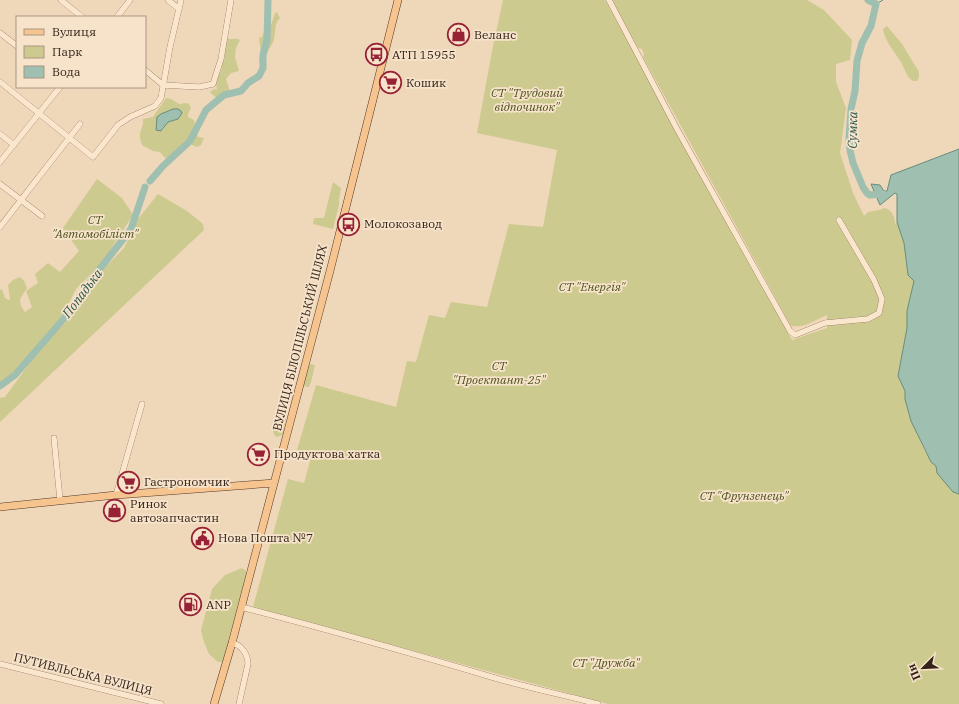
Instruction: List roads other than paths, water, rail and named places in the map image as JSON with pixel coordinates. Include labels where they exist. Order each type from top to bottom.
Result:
[{"type":"main road","name":"ВУЛИЦЯ БІЛОПІЛЬСЬКИЙ ШЛЯХ","points":[[214,704],[232,643],[328,278],[398,0]]},
{"type":"main road","points":[[0,507],[116,495],[274,483]]},
{"type":"street","points":[[61,0],[81,16]]},
{"type":"street","points":[[118,16],[130,0]]},
{"type":"street","points":[[168,0],[179,9]]},
{"type":"street","points":[[0,82],[93,157],[118,125],[130,117],[155,106],[162,98],[170,47],[181,0]]},
{"type":"street","points":[[146,71],[163,85],[199,87],[213,84],[221,59],[231,0]]},
{"type":"street","points":[[609,0],[696,163],[790,331],[795,335],[825,322],[868,319],[879,313],[882,299],[880,293],[839,220]]},
{"type":"street","points":[[0,33],[16,45]]},
{"type":"street","points":[[0,162],[59,88]]},
{"type":"street","points":[[0,227],[80,124]]},
{"type":"street","points":[[0,134],[14,145]]},
{"type":"street","points":[[0,184],[42,216]]},
{"type":"street","points":[[116,495],[142,404]]},
{"type":"street","points":[[54,438],[60,500]]},
{"type":"street","points":[[241,607],[449,663],[496,678],[598,704]]},
{"type":"street","points":[[232,643],[240,646],[248,658],[239,704]]},
{"type":"street","name":"ПУТИВЛЬСЬКА ВУЛИЦЯ","points":[[0,664],[161,704]]},
{"type":"water","points":[[173,109],[178,109],[182,113],[178,119],[168,122],[161,131],[156,130],[157,117]]},
{"type":"water","points":[[959,149],[959,494],[953,492],[937,473],[936,466],[931,462],[911,421],[905,399],[905,391],[898,376],[907,328],[907,311],[914,281],[908,275],[904,243],[897,222],[897,194],[895,193],[880,205],[871,184],[880,185],[884,191],[887,191],[891,175]]},
{"type":"waterway","name":"Попадька","points":[[150,181],[163,166],[190,141],[206,110],[224,95],[241,91],[248,83],[259,76],[263,68],[263,55],[267,40],[268,0]]},
{"type":"waterway","name":"Сумка","points":[[868,0],[876,4],[871,26],[862,43],[857,61],[849,139],[853,163],[863,187],[870,195],[883,194]]},
{"type":"waterway","points":[[876,4],[883,0]]},
{"type":"waterway","name":"Попадька","points":[[0,386],[15,375],[67,315],[95,275],[131,229],[145,187]]},
{"type":"place","name":"Веланс","points":[[458,35]]},
{"type":"place","name":"АТП 15955","points":[[376,55]]},
{"type":"place","name":"Кошик","points":[[391,83]]},
{"type":"place","name":"Молокозавод","points":[[348,224]]},
{"type":"place","name":"Продуктова хатка","points":[[259,454]]},
{"type":"place","name":"Гастрономчик","points":[[128,482]]},
{"type":"place","name":"Ринок автозапчастин","points":[[115,511]]},
{"type":"place","name":"Нова Пошта №7","points":[[203,538]]},
{"type":"place","name":"ANP","points":[[190,605]]},
{"type":"park label","name":"СТ \"Трудовий відпочинок\"","points":[[527,100]]},
{"type":"park label","name":"СТ \"Автомобіліст\"","points":[[95,227]]},
{"type":"park label","name":"СТ \"Енергія\"","points":[[592,287]]},
{"type":"park label","name":"СТ \"Проектант-25\"","points":[[499,373]]},
{"type":"park label","name":"СТ \"Фрунзенець\"","points":[[744,496]]},
{"type":"park label","name":"СТ \"Дружба\"","points":[[606,663]]}]
